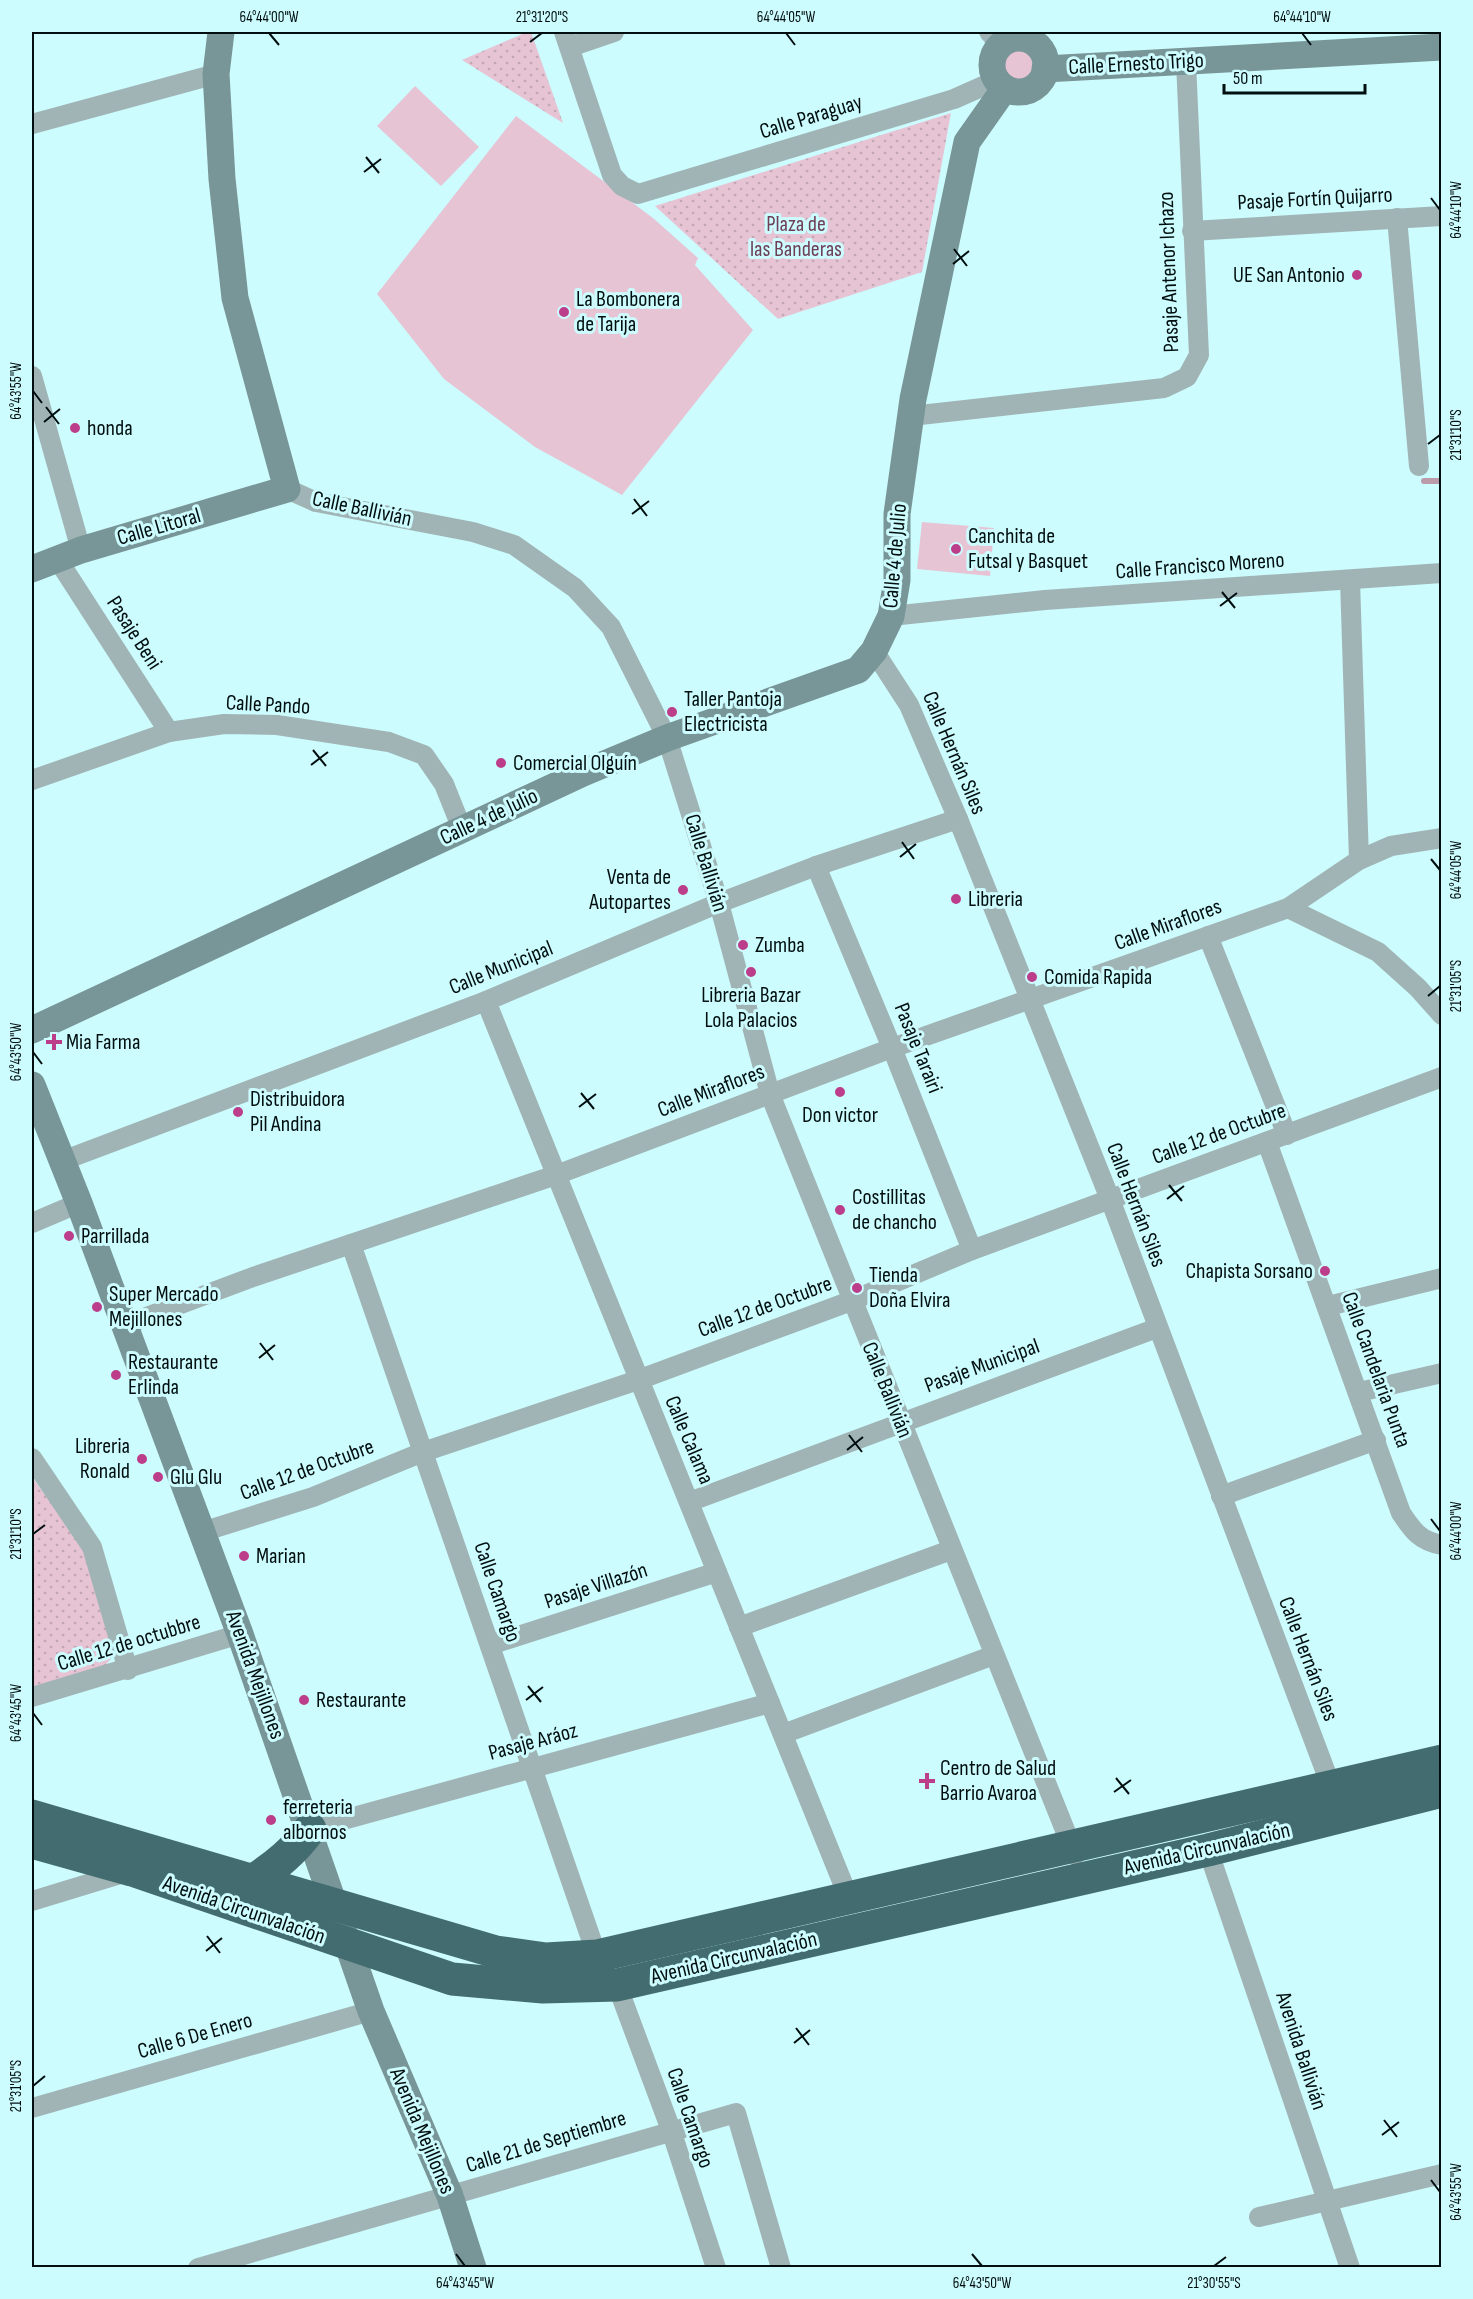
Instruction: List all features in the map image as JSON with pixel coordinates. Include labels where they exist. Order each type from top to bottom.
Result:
[{"type":"highway","name":"Avenida Circunvalación","points":[[32,1816],[254,1880],[336,1907],[496,1952],[546,1959],[597,1956],[848,1896],[1442,1761]]},
{"type":"highway","name":"Avenida Circunvalación","points":[[32,1842],[132,1870],[348,1946],[452,1979],[543,1987],[616,1985],[1208,1850],[1442,1791]]},
{"type":"highway","points":[[254,1880],[279,1864],[310,1829]]},
{"type":"street","name":"Calle Ballivián","points":[[221,32],[216,74],[222,179],[235,298],[287,489],[316,502],[473,532],[514,545],[575,588],[611,627],[667,738],[719,903],[770,1094],[851,1301],[1084,1877]]},
{"type":"street","points":[[567,39],[614,32]]},
{"type":"street","points":[[1040,37],[1045,69],[1040,81],[1029,90],[1014,91],[1001,84],[992,66],[995,38],[1040,37]]},
{"type":"street","name":"Calle Paraguay","points":[[567,39],[612,175],[622,186],[638,194],[1001,84]]},
{"type":"street","name":"Calle Ernesto Trigo","points":[[1045,69],[1442,47]]},
{"type":"street","name":"Pasaje Antenor Ichazo","points":[[911,416],[1164,388],[1187,377],[1199,355],[1186,62]]},
{"type":"street","points":[[32,124],[216,74]]},
{"type":"street","name":"Calle 4 de Julio","points":[[32,1030],[462,829],[667,738],[858,670],[874,651],[891,616],[897,580],[897,514],[911,416],[967,142],[1001,84]]},
{"type":"street","name":"Pasaje Fortín Quijarro","points":[[1192,231],[1442,216]]},
{"type":"street","points":[[1397,218],[1419,466]]},
{"type":"street","name":"Pasaje Beni","points":[[32,376],[69,555],[169,732]]},
{"type":"street","name":"Calle Litoral","points":[[32,569],[69,555],[287,489]]},
{"type":"street","name":"Calle Francisco Moreno","points":[[891,616],[1045,600],[1442,573]]},
{"type":"street","points":[[1350,580],[1359,860]]},
{"type":"street","name":"Calle Hernán Siles","points":[[874,651],[909,705],[958,819],[1028,1000],[1110,1200],[1331,1786]]},
{"type":"street","name":"Calle Pando","points":[[32,780],[169,732],[224,724],[277,724],[389,742],[424,755],[444,784],[462,829]]},
{"type":"street","name":"Calle Municipal","points":[[62,1161],[486,1001],[719,903],[816,866],[958,819]]},
{"type":"street","name":"Calle Miraflores","points":[[125,1325],[253,1277],[556,1175],[892,1048],[1288,908],[1359,860],[1391,846],[1442,838]]},
{"type":"street","name":"Pasaje Tarairi","points":[[816,866],[892,1048],[972,1250]]},
{"type":"street","points":[[1288,908],[1378,952],[1418,988],[1442,1015]]},
{"type":"street","points":[[1208,936],[1287,1135]]},
{"type":"street","name":"Calle Calama","points":[[486,1001],[848,1896]]},
{"type":"street","name":"Calle 12 de Octubre","points":[[202,1532],[314,1497],[423,1452],[638,1380],[851,1301],[972,1250],[1442,1077]]},
{"type":"street","name":"Avenida Mejillones","points":[[32,1085],[79,1203],[240,1634],[310,1829],[371,2011],[450,2196],[473,2268]]},
{"type":"street","name":"Calle Candelaria Punta","points":[[1267,1142],[1401,1513],[1413,1531],[1433,1543]]},
{"type":"street","points":[[32,1223],[79,1203]]},
{"type":"street","name":"Calle Camargo","points":[[351,1244],[597,1956]]},
{"type":"street","points":[[1328,1306],[1442,1278]]},
{"type":"street","name":"Pasaje Municipal","points":[[689,1502],[1157,1328]]},
{"type":"street","points":[[1359,1392],[1442,1373]]},
{"type":"street","points":[[1221,1496],[1376,1440]]},
{"type":"street","points":[[32,1458],[92,1547],[128,1670]]},
{"type":"street","points":[[739,1627],[951,1550]]},
{"type":"street","name":"Pasaje Villazón","points":[[490,1645],[717,1572]]},
{"type":"street","name":"Calle 12 de octubbre","points":[[32,1697],[128,1670],[240,1634]]},
{"type":"street","points":[[783,1734],[994,1655]]},
{"type":"street","name":"Pasaje Aráoz","points":[[310,1829],[770,1703]]},
{"type":"street","name":"Avenida Ballivián","points":[[1208,1850],[1350,2268]]},
{"type":"street","points":[[32,1901],[132,1870]]},
{"type":"street","name":"Calle Camargo","points":[[616,1985],[671,2130],[716,2268]]},
{"type":"street","name":"Calle 6 De Enero","points":[[32,2108],[371,2011]]},
{"type":"street","name":"Calle Camargo","points":[[736,2113],[781,2268]]},
{"type":"street","name":"Calle 21 de Septiembre","points":[[198,2268],[736,2113]]},
{"type":"street","points":[[1259,2217],[1442,2174]]},
{"type":"green space","points":[[531,32],[563,123],[462,60]]},
{"type":"green space","points":[[1018,46],[1031,52],[1037,65],[1031,78],[1018,84],[1005,78],[999,65],[1005,52]]},
{"type":"green space","points":[[415,86],[479,147],[441,186],[377,126]]},
{"type":"green space","name":"Plaza de las Banderas","points":[[951,113],[922,272],[778,319],[655,206]]},
{"type":"green space","name":"La Bombonera de Tarija","points":[[516,116],[653,218],[698,258],[695,265],[753,330],[622,495],[535,447],[444,379],[377,294]]},
{"type":"green space","name":"Canchita de Futsal y Basquet","points":[[922,522],[994,528],[990,576],[917,569]]},
{"type":"green space","points":[[32,1477],[82,1545],[112,1641],[113,1656],[104,1667],[32,1688]]},
{"type":"waterway","points":[[1424,481],[1442,481]]},
{"type":"place","name":"UE San Antonio","points":[[1357,275]]},
{"type":"place","name":"La Bombonera de Tarija","points":[[564,312]]},
{"type":"place","name":"honda","points":[[75,428]]},
{"type":"place","name":"Canchita de Futsal y Basquet","points":[[956,549]]},
{"type":"place","name":"Taller Pantoja Electricista","points":[[672,712]]},
{"type":"place","name":"Comercial Olguín","points":[[501,763]]},
{"type":"place","name":"Venta de Autopartes","points":[[683,890]]},
{"type":"place","name":"Libreria","points":[[956,899]]},
{"type":"place","name":"Zumba","points":[[743,945]]},
{"type":"place","name":"Libreria Bazar Lola Palacios","points":[[751,972]]},
{"type":"place","name":"Comida Rapida","points":[[1032,977]]},
{"type":"place","name":"Mia Farma","points":[[54,1042]]},
{"type":"place","name":"Don victor","points":[[840,1092]]},
{"type":"place","name":"Distribuidora Pil Andina","points":[[238,1112]]},
{"type":"place","name":"Costillitas de chancho","points":[[840,1210]]},
{"type":"place","name":"Parrillada","points":[[69,1236]]},
{"type":"place","name":"Chapista Sorsano","points":[[1325,1271]]},
{"type":"place","name":"Tienda Doña Elvira","points":[[857,1288]]},
{"type":"place","name":"Super Mercado Mejillones","points":[[97,1307]]},
{"type":"place","name":"Restaurante Erlinda","points":[[116,1375]]},
{"type":"place","name":"Libreria Ronald","points":[[142,1459]]},
{"type":"place","name":"Glu Glu","points":[[158,1477]]},
{"type":"place","name":"Marian","points":[[244,1556]]},
{"type":"place","name":"Restaurante","points":[[304,1700]]},
{"type":"place","name":"Centro de Salud Barrio Avaroa","points":[[927,1781]]},
{"type":"place","name":"ferreteria albornos","points":[[271,1820]]}]
